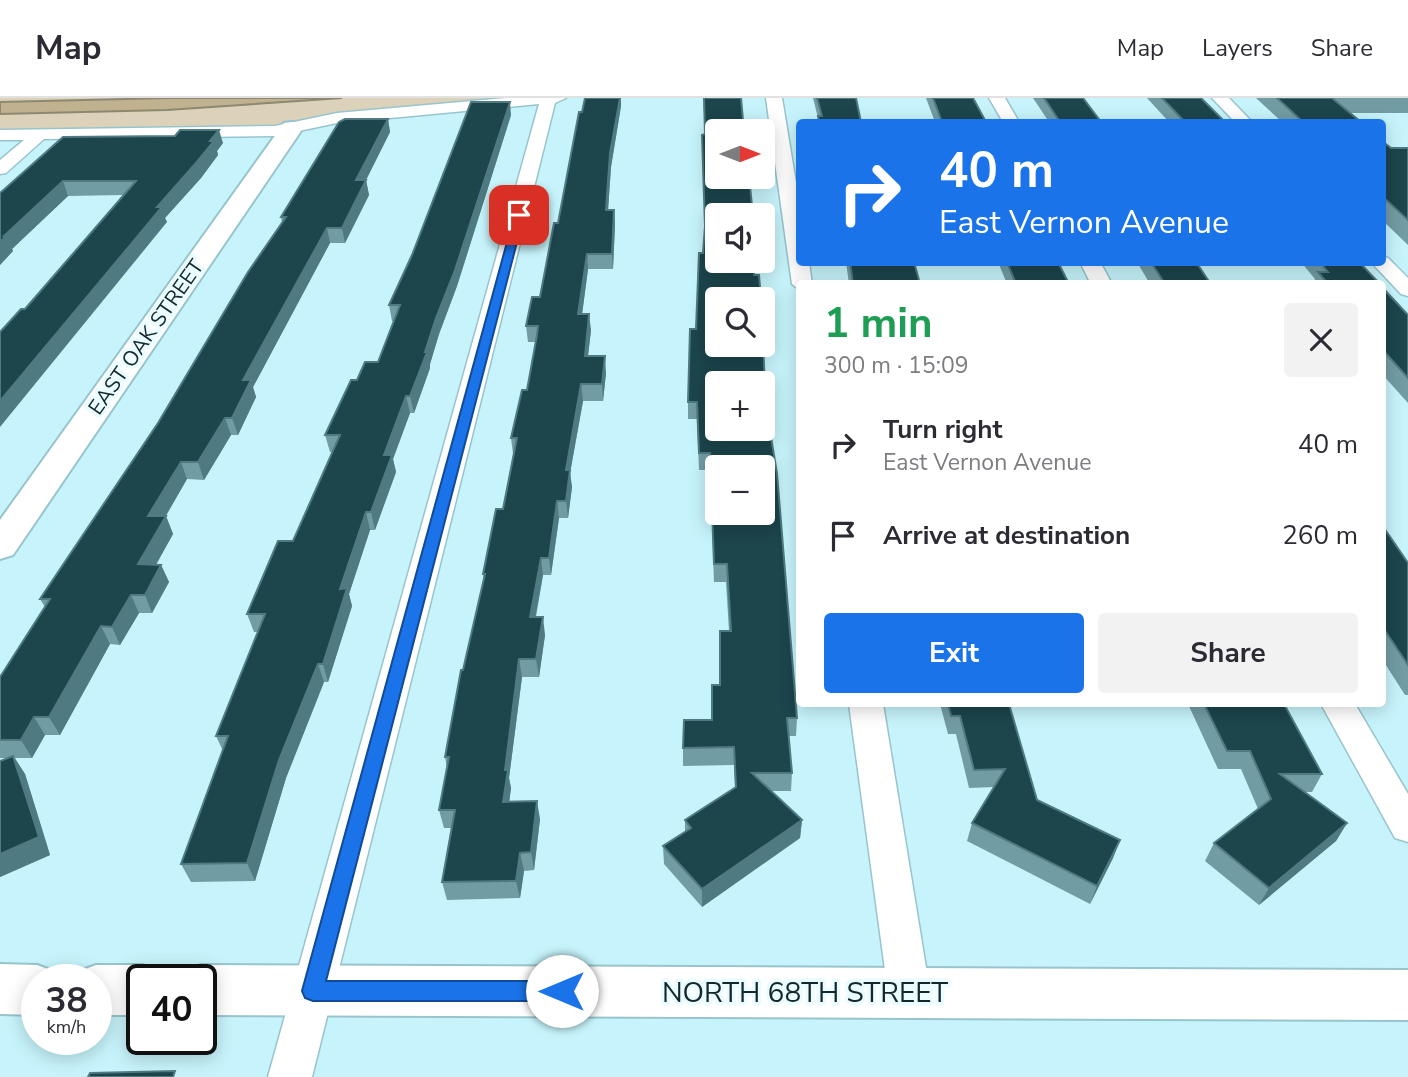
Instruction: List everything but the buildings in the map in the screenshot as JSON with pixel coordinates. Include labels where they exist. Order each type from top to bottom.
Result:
[{"type":"street","points":[[774,98],[796,244]]},
{"type":"street","points":[[997,98],[1009,119]]},
{"type":"street","points":[[1220,98],[1241,119]]},
{"type":"street","points":[[0,135],[262,131],[292,128],[337,118],[552,99]]},
{"type":"street","points":[[290,1077],[547,108],[552,99]]},
{"type":"street","name":"EAST OAK STREET","points":[[0,547],[292,128]]},
{"type":"street","points":[[0,170],[39,135]]},
{"type":"street","points":[[1385,266],[1408,290]]},
{"type":"street","points":[[866,707],[909,992]]},
{"type":"street","points":[[1340,707],[1408,827]]},
{"type":"street","points":[[0,989],[21,990]]},
{"type":"street","name":"NORTH 68TH STREET","points":[[217,990],[1408,995]]},
{"type":"shaded area","points":[[0,98],[558,98],[430,110],[292,128],[0,135]]},
{"type":"shaded area","points":[[342,98],[167,110],[0,114],[0,102]]},
{"type":"route","points":[[519,215],[313,991],[562,991]]}]
